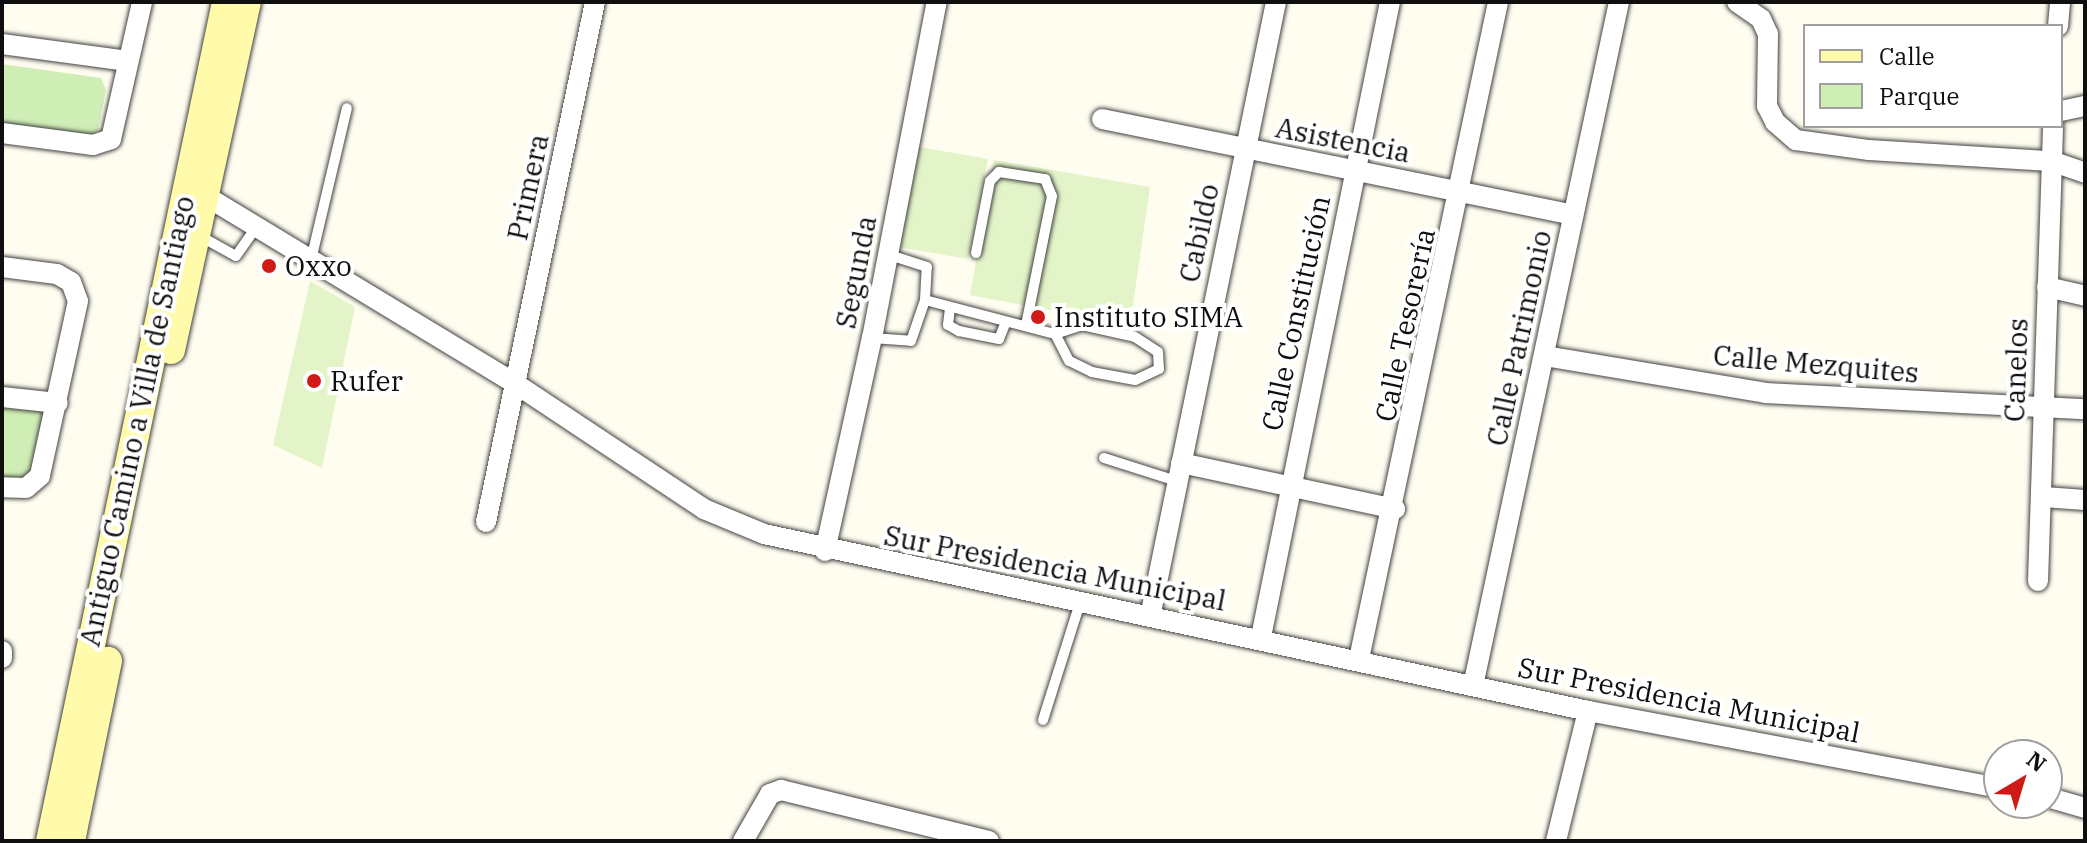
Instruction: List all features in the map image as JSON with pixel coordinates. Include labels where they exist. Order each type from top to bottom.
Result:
[{"type":"street","points":[[2,133],[106,143],[114,135],[142,2]]},
{"type":"street","name":"Antiguo Camino a Villa de Santiago","points":[[50,841],[196,190],[226,2]]},
{"type":"street","points":[[71,841],[197,234],[196,190],[247,2]]},
{"type":"street","name":"Primera","points":[[486,522],[595,2]]},
{"type":"street","name":"Segunda","points":[[825,551],[889,255],[937,2]]},
{"type":"street","name":"Cabildo","points":[[1150,617],[1276,2]]},
{"type":"street","name":"Calle Constitución","points":[[1261,637],[1289,485],[1390,2]]},
{"type":"street","name":"Calle Tesorería","points":[[1359,659],[1395,509],[1498,2]]},
{"type":"street","name":"Calle Patrimonio","points":[[1473,686],[1619,2]]},
{"type":"street","points":[[1737,2],[1761,19],[1768,34],[1767,106],[1775,122],[1796,140],[1869,150],[2051,161],[2085,173]]},
{"type":"street","points":[[2058,24],[2060,2]]},
{"type":"street","points":[[2,44],[128,61]]},
{"type":"street","points":[[2063,111],[2085,106]]},
{"type":"street","name":"Asistencia","points":[[1102,119],[1573,215]]},
{"type":"street","name":"Canelos","points":[[2038,581],[2044,497],[2041,408],[2053,128]]},
{"type":"street","name":"Sur Presidencia Municipal","points":[[196,190],[516,384],[704,509],[764,534],[825,551],[1261,637],[1588,711],[1983,785]]},
{"type":"street","points":[[2,267],[57,274],[75,290],[78,301],[40,476],[26,488],[2,487]]},
{"type":"street","points":[[2047,287],[2085,296]]},
{"type":"street","name":"Calle Mezquites","points":[[1545,356],[1765,393],[2085,409]]},
{"type":"street","points":[[2,397],[58,403]]},
{"type":"street","points":[[1178,472],[1289,485],[1395,509]]},
{"type":"street","points":[[2044,497],[2085,500]]},
{"type":"street","points":[[2,651],[2,658]]},
{"type":"street","points":[[1556,841],[1588,711]]},
{"type":"street","points":[[743,841],[774,791],[989,841]]},
{"type":"street","points":[[2063,802],[2085,808]]},
{"type":"lane","points":[[311,260],[347,108]]},
{"type":"lane","points":[[976,253],[990,181],[999,172],[1045,179],[1052,196],[1026,325]]},
{"type":"lane","points":[[197,234],[236,256],[256,227]]},
{"type":"lane","points":[[872,338],[911,341],[925,300],[927,267],[889,255]]},
{"type":"lane","points":[[925,300],[1055,334],[1082,325],[1135,337],[1158,352],[1159,369],[1147,379],[1135,380],[1092,372],[1069,361],[1055,334]]},
{"type":"lane","points":[[950,308],[950,327],[995,340],[1002,338],[1006,322]]},
{"type":"lane","points":[[1104,458],[1178,472]]},
{"type":"lane","points":[[1043,720],[1080,603]]},
{"type":"green space","points":[[2,64],[101,78],[106,90],[98,130],[88,137],[2,126]]},
{"type":"green space","points":[[919,147],[988,159],[968,259],[898,247]]},
{"type":"green space","points":[[994,160],[1150,187],[1130,325],[970,295]]},
{"type":"green space","name":"Rufer","points":[[310,281],[355,307],[322,468],[273,445]]},
{"type":"green space","points":[[2,407],[45,412],[31,479],[2,478]]},
{"type":"place","name":"Oxxo","points":[[269,266]]},
{"type":"place","name":"Instituto SIMA","points":[[1038,317]]},
{"type":"place","name":"Rufer","points":[[314,381]]}]
